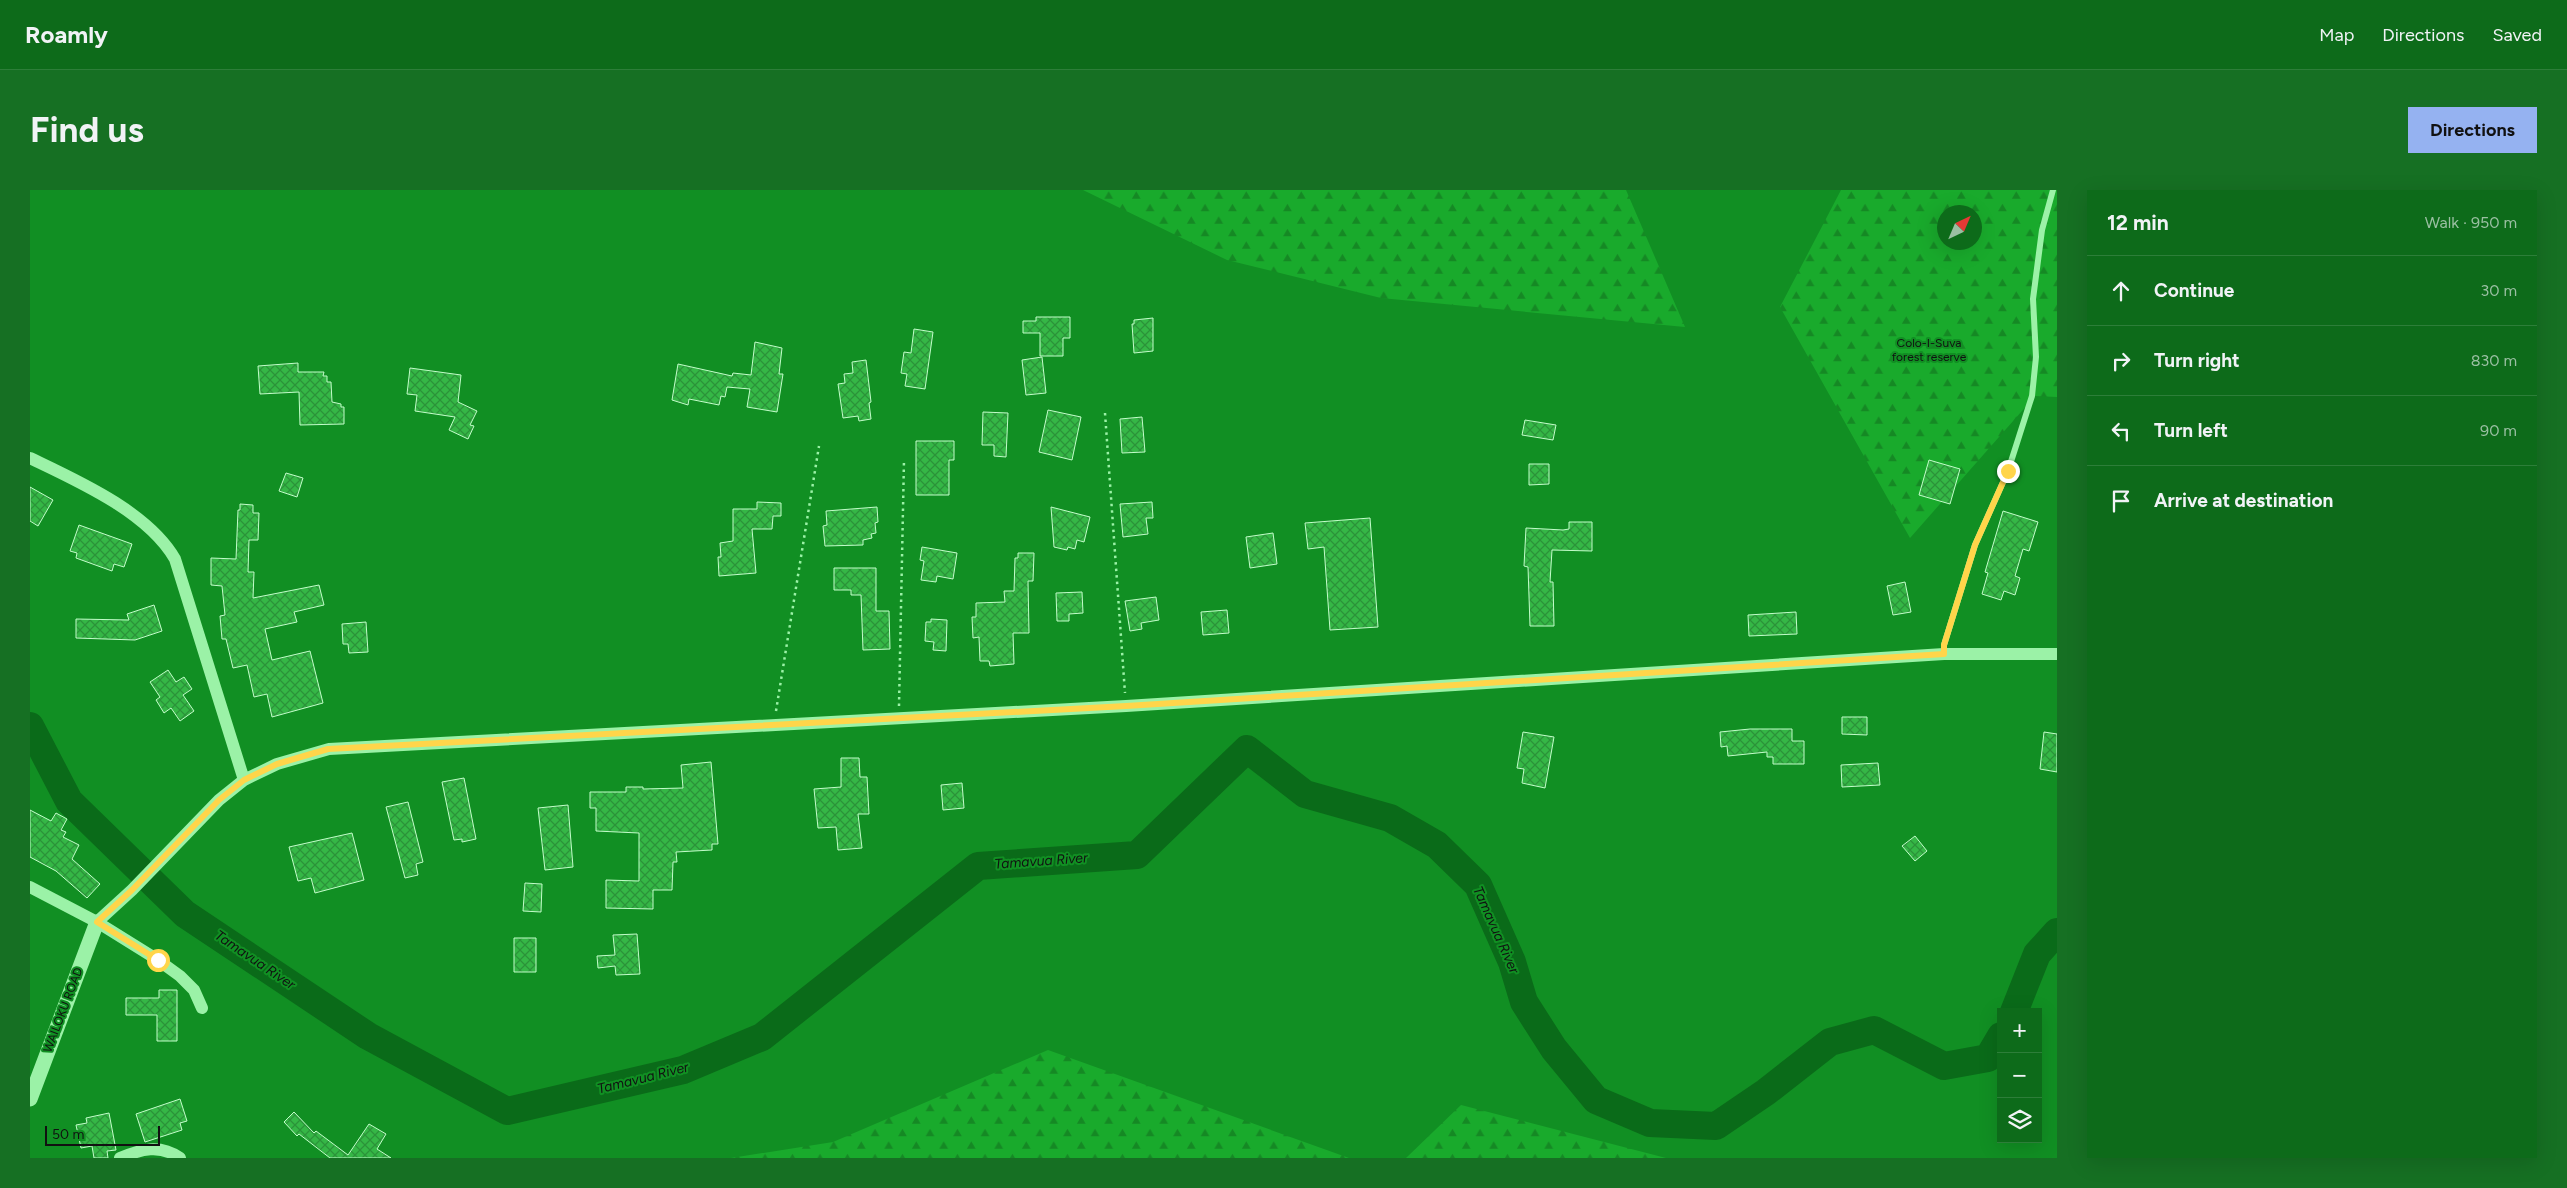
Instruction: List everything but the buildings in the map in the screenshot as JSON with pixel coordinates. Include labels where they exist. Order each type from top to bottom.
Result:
[{"type":"street","points":[[30,458],[76,480],[130,514],[159,536],[168,547],[175,560],[244,780]]},
{"type":"street","points":[[97,922],[132,890],[219,800],[244,780],[277,764],[328,749],[1126,706],[1944,654],[2057,654]]},
{"type":"street","points":[[30,887],[97,922],[180,976],[194,990],[202,1008]]},
{"type":"street","name":"WAILOKU ROAD","points":[[30,1099],[97,922]]},
{"type":"street","points":[[120,1158],[153,1148],[171,1151],[180,1158]]},
{"type":"lane","points":[[1944,654],[1944,645],[1975,545],[2008,471],[2032,396],[2036,357],[2034,299],[2042,230],[2053,190]]},
{"type":"path","points":[[1105,413],[1126,706]]},
{"type":"path","points":[[774,725],[819,446]]},
{"type":"path","points":[[899,717],[904,460]]},
{"type":"green space","points":[[1083,190],[1626,190],[1685,327],[1381,298],[1227,260]]},
{"type":"green space","name":"Colo-I-Suva forest reserve","points":[[1841,190],[2057,190],[2057,397],[2035,396],[1910,538],[1780,307]]},
{"type":"green space","points":[[1048,1050],[1349,1158],[731,1158],[833,1142]]},
{"type":"green space","points":[[1461,1105],[1666,1158],[1406,1158]]},
{"type":"waterway","name":"Tamavua River","points":[[30,726],[69,801],[185,914],[368,1036],[507,1111],[683,1070],[762,1037],[978,866],[1137,855],[1247,749],[1305,794],[1390,818],[1437,845],[1478,885],[1512,962],[1524,1002],[1554,1049],[1596,1100],[1650,1123],[1716,1126],[1766,1092],[1830,1042],[1874,1030],[1944,1066],[1988,1058],[1997,1043]]},
{"type":"waterway","name":"Tamavua River","points":[[2016,1008],[2037,954],[2057,932]]},
{"type":"route","points":[[158,960],[97,922],[132,890],[219,800],[244,780],[277,764],[328,749],[1126,706],[1944,654],[1944,645],[1975,545],[2008,471]]}]
